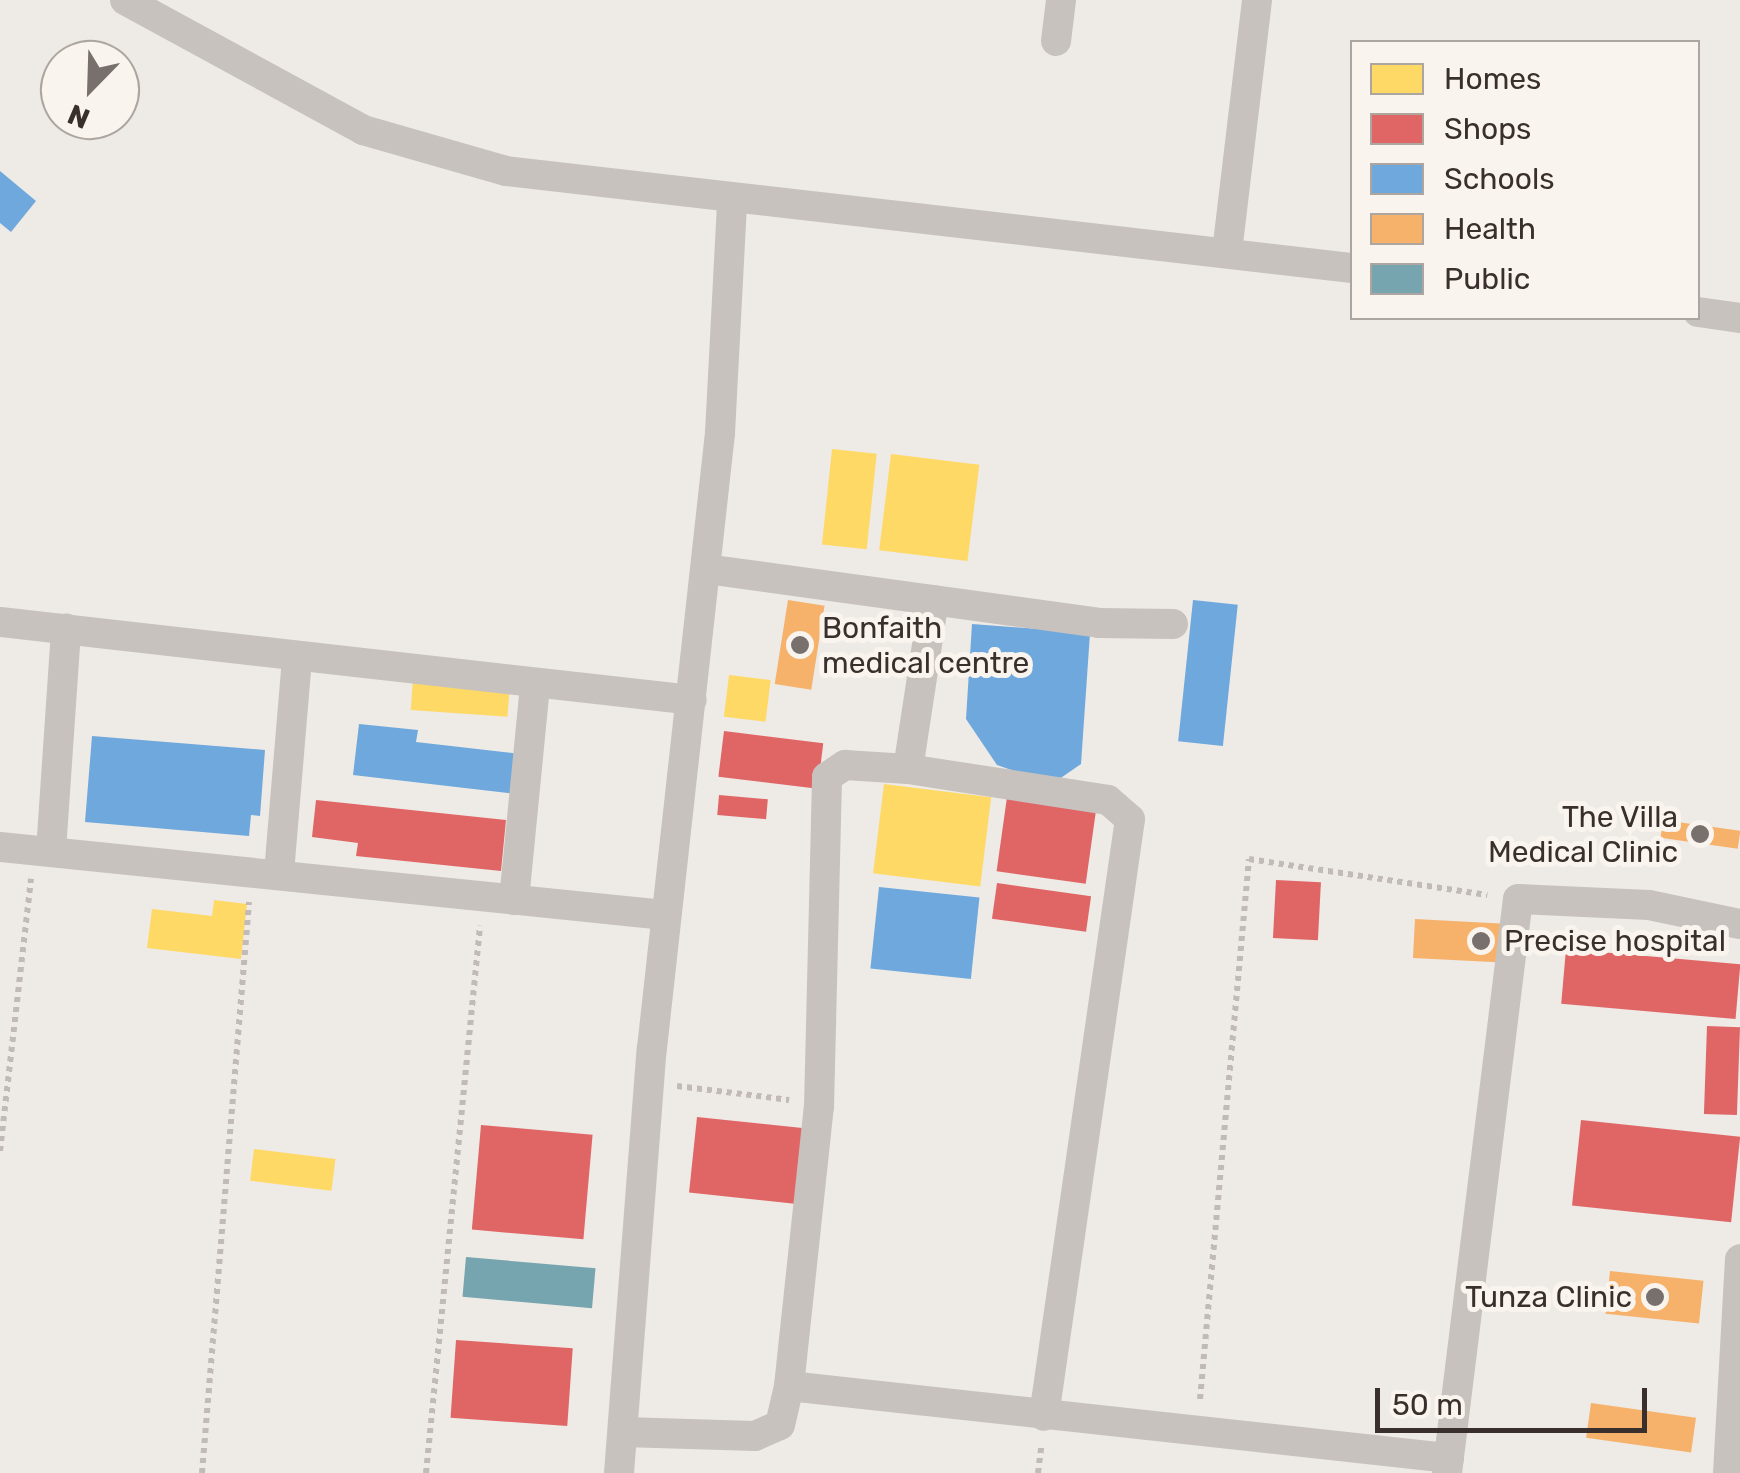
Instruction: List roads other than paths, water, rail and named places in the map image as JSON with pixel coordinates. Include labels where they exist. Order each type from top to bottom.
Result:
[{"type":"street","points":[[125,0],[363,130],[506,171],[732,203],[1350,268]]},
{"type":"street","points":[[1056,41],[1061,0]]},
{"type":"street","points":[[1227,252],[1257,0]]},
{"type":"street","points":[[619,1473],[665,915],[706,569],[732,203]]},
{"type":"street","points":[[1700,312],[1740,318]]},
{"type":"street","points":[[706,569],[1099,624],[1174,624]]},
{"type":"street","points":[[908,769],[934,600]]},
{"type":"street","points":[[0,622],[535,686],[692,700]]},
{"type":"street","points":[[43,851],[66,629]]},
{"type":"street","points":[[265,872],[297,657]]},
{"type":"street","points":[[514,900],[535,686]]},
{"type":"street","points":[[623,1432],[755,1436],[780,1425],[789,1386],[819,1106],[827,778],[846,765],[908,769],[1108,800],[1130,819],[1044,1416]]},
{"type":"street","points":[[0,847],[665,915]]},
{"type":"street","points":[[789,1386],[1448,1466],[1518,900],[1649,906],[1740,924]]},
{"type":"street","points":[[1728,1473],[1740,1259]]},
{"type":"place","name":"Bonfaith medical centre","points":[[800,645]]},
{"type":"place","name":"The Villa Medical Clinic","points":[[1700,834]]},
{"type":"place","name":"Precise hospital","points":[[1481,941]]},
{"type":"place","name":"Tunza Clinic","points":[[1655,1297]]}]
